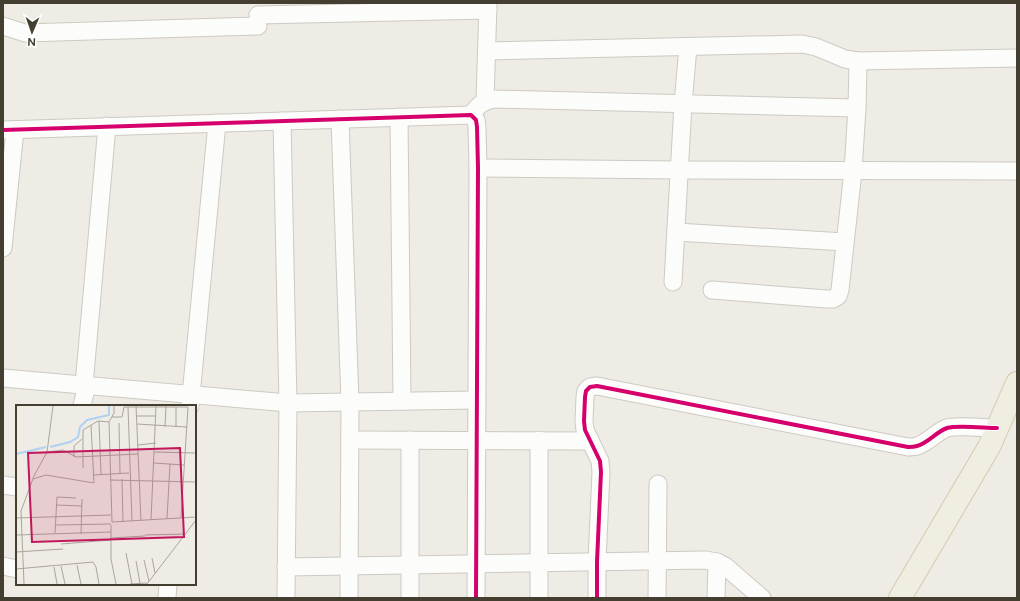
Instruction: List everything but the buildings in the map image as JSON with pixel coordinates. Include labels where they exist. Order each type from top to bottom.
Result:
[{"type":"main road","points":[[900,598],[989,447],[1017,383]]},
{"type":"street","points":[[3,26],[25,33],[488,7],[485,101]]},
{"type":"street","points":[[487,51],[802,44],[816,46],[845,59],[858,61],[1017,58]]},
{"type":"street","points":[[673,282],[683,104],[688,47]]},
{"type":"street","points":[[712,290],[833,299],[838,296],[846,242],[853,171],[858,61]]},
{"type":"street","points":[[471,115],[478,106],[485,101],[493,99],[857,108]]},
{"type":"street","points":[[3,248],[9,130],[471,115],[476,120],[477,127],[478,168],[476,598]]},
{"type":"street","points":[[399,117],[402,401]]},
{"type":"street","points":[[340,119],[350,402],[349,598]]},
{"type":"street","points":[[282,121],[288,403],[286,598]]},
{"type":"street","points":[[191,400],[217,123]]},
{"type":"street","points":[[82,405],[85,393],[84,385],[107,126]]},
{"type":"street","points":[[478,168],[1017,171]]},
{"type":"street","points":[[676,232],[846,242]]},
{"type":"street","points":[[3,378],[84,385],[191,400],[288,403],[477,400]]},
{"type":"street","points":[[597,598],[601,472],[600,461],[585,430],[585,397],[586,390],[590,387],[597,386],[908,448],[917,447],[948,428],[997,428]]},
{"type":"street","points":[[350,440],[590,441]]},
{"type":"street","points":[[410,440],[410,598]]},
{"type":"street","points":[[539,440],[539,598]]},
{"type":"street","points":[[657,598],[658,484]]},
{"type":"street","points":[[3,485],[16,487]]},
{"type":"street","points":[[286,567],[705,560],[717,562],[725,566],[762,598]]},
{"type":"street","points":[[716,598],[717,562]]},
{"type":"street","points":[[3,566],[16,569]]},
{"type":"street","points":[[167,598],[168,585]]},
{"type":"cycle path","points":[[3,130],[471,115],[476,120],[477,127],[478,168],[476,598]]},
{"type":"cycle path","points":[[597,598],[601,472],[600,461],[585,430],[585,397],[586,391],[590,387],[597,386],[908,447],[921,445],[947,428],[997,428]]}]
